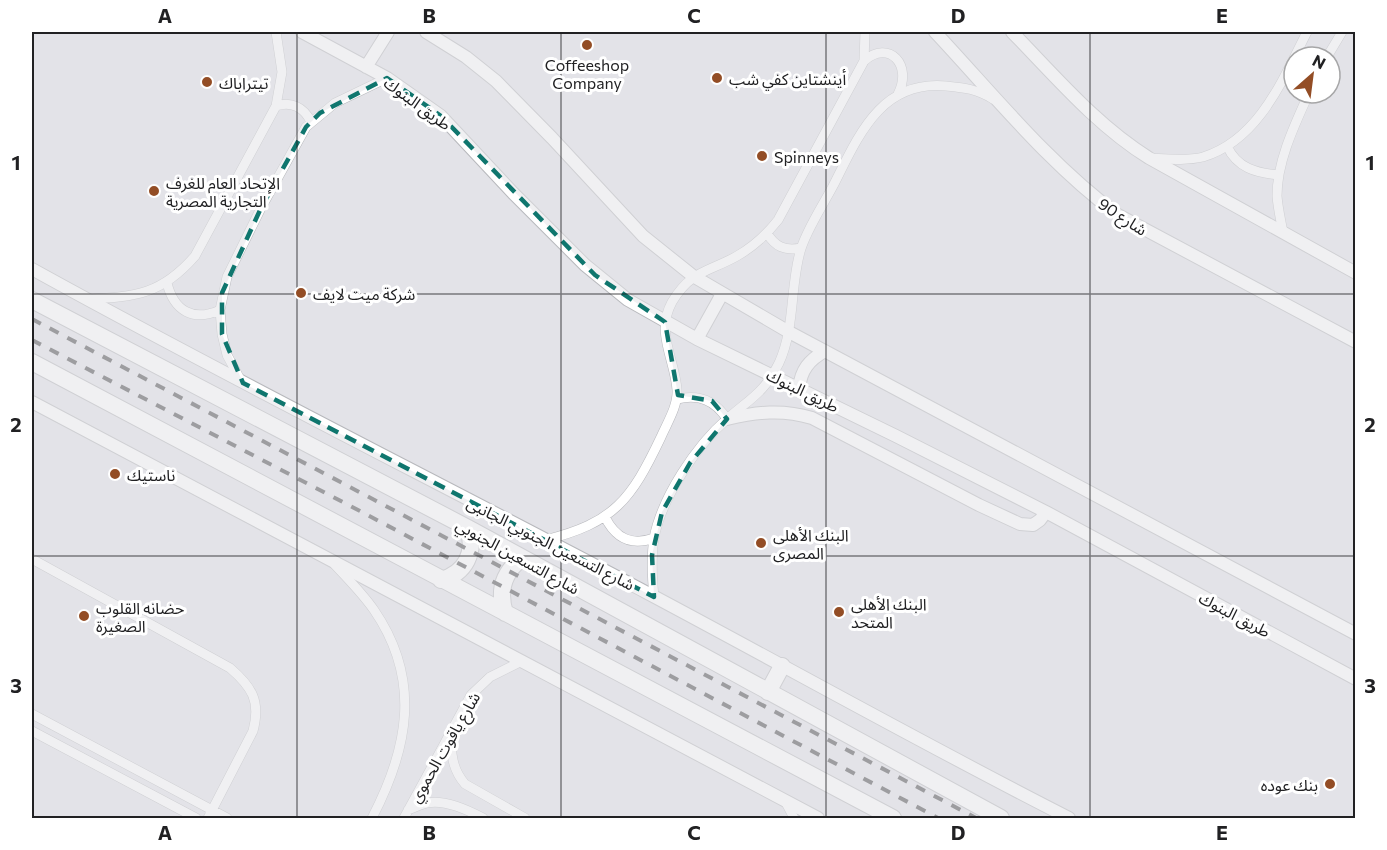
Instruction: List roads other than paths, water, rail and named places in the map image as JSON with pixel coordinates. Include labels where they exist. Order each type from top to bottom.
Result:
[{"type":"highway","name":"شارع التسعين الجنوبي","points":[[32,300],[468,528],[1001,819]]},
{"type":"highway","points":[[32,362],[893,819]]},
{"type":"highway","points":[[441,580],[455,574],[466,564],[471,550],[468,528]]},
{"type":"highway","points":[[505,613],[501,596],[502,587],[509,571],[521,558]]},
{"type":"highway","points":[[768,692],[782,666]]},
{"type":"street","points":[[88,299],[127,297],[147,292],[167,283],[195,256],[276,106],[282,72],[276,32]]},
{"type":"street","name":"طريق البنوك","points":[[302,32],[387,78],[441,116],[513,193],[596,275],[628,300],[697,339],[1046,512],[1356,679]]},
{"type":"street","points":[[366,67],[388,32]]},
{"type":"street","points":[[426,32],[466,57],[496,81],[643,236],[693,276],[789,332],[1356,634]]},
{"type":"street","points":[[864,61],[865,32]]},
{"type":"street","name":"شارع 90","points":[[935,32],[1051,159],[1118,215],[1356,342]]},
{"type":"street","points":[[1011,32],[1103,125],[1124,142],[1283,234],[1356,273]]},
{"type":"street","points":[[1149,158],[1190,159],[1203,157],[1227,146],[1254,124],[1307,32]]},
{"type":"street","points":[[1334,45],[1342,32]]},
{"type":"street","points":[[545,540],[584,529],[605,518],[629,494],[656,446],[677,399],[676,379],[664,333],[670,305],[680,290],[693,276],[737,256],[767,233],[790,200],[864,61],[870,55],[881,53],[900,62],[904,72],[904,83],[898,94]]},
{"type":"street","points":[[243,382],[227,355],[222,334],[220,310],[227,277],[261,208],[310,122],[335,103],[387,78]]},
{"type":"street","points":[[654,597],[652,555],[654,538],[662,512],[682,474],[712,434],[761,392],[772,375],[789,332],[801,248],[862,131],[886,102],[898,94],[931,85],[975,89],[1002,103]]},
{"type":"street","points":[[276,106],[288,104],[299,108],[308,116],[310,122]]},
{"type":"street","points":[[1283,234],[1277,196],[1279,175],[1305,105]]},
{"type":"street","points":[[1227,146],[1232,157],[1250,170],[1262,174],[1279,175]]},
{"type":"street","points":[[767,233],[778,246],[785,249],[801,248]]},
{"type":"street","name":"شارع التسعين الجنوبي الجانبى","points":[[32,269],[1069,819]]},
{"type":"street","points":[[167,283],[176,305],[186,312],[209,315],[220,310]]},
{"type":"street","points":[[697,339],[722,294]]},
{"type":"street","points":[[799,388],[809,361],[825,351]]},
{"type":"street","points":[[677,399],[689,396],[712,401],[727,419]]},
{"type":"street","points":[[32,402],[818,819]]},
{"type":"street","points":[[833,427],[842,409]]},
{"type":"street","points":[[727,419],[781,411],[812,418],[1020,524],[1033,525],[1046,512]]},
{"type":"street","points":[[605,518],[615,532],[631,541],[643,542],[654,538]]},
{"type":"street","points":[[32,559],[230,668],[250,688],[256,703],[257,716],[253,731],[210,814]]},
{"type":"street","name":"شارع ياقوت الحموي","points":[[334,563],[363,595],[382,623],[397,658],[404,692],[405,715],[393,775],[372,819]]},
{"type":"street","name":"شارع ياقوت الحموي","points":[[406,814],[478,686],[490,676],[520,662]]},
{"type":"street","points":[[32,714],[210,814],[227,819]]},
{"type":"street","points":[[46,722],[36,733],[196,819]]},
{"type":"street","points":[[450,737],[452,762],[465,784],[525,819]]},
{"type":"street","points":[[785,801],[794,819]]},
{"type":"street","points":[[406,814],[427,803],[437,802],[483,819]]},
{"type":"railway","points":[[32,319],[976,818]]},
{"type":"railway","points":[[32,340],[360,511],[938,818]]},
{"type":"place","name":"Coffeeshop Company","points":[[587,45]]},
{"type":"place","name":"أينشتاين كفي شب","points":[[717,78]]},
{"type":"place","name":"تيتراباك","points":[[207,82]]},
{"type":"place","name":"Spinneys","points":[[762,156]]},
{"type":"place","name":"الإتحاد العام للغرف التجارية المصرية","points":[[154,191]]},
{"type":"place","name":"شركة ميت لايف","points":[[301,293]]},
{"type":"place","name":"ناستيك","points":[[115,474]]},
{"type":"place","name":"البنك الأهلى المصرى","points":[[761,543]]},
{"type":"place","name":"البنك الأهلى المتحد","points":[[839,612]]},
{"type":"place","name":"حضانه القلوب الصغيرة","points":[[84,616]]},
{"type":"place","name":"بنك عوده","points":[[1330,784]]}]
